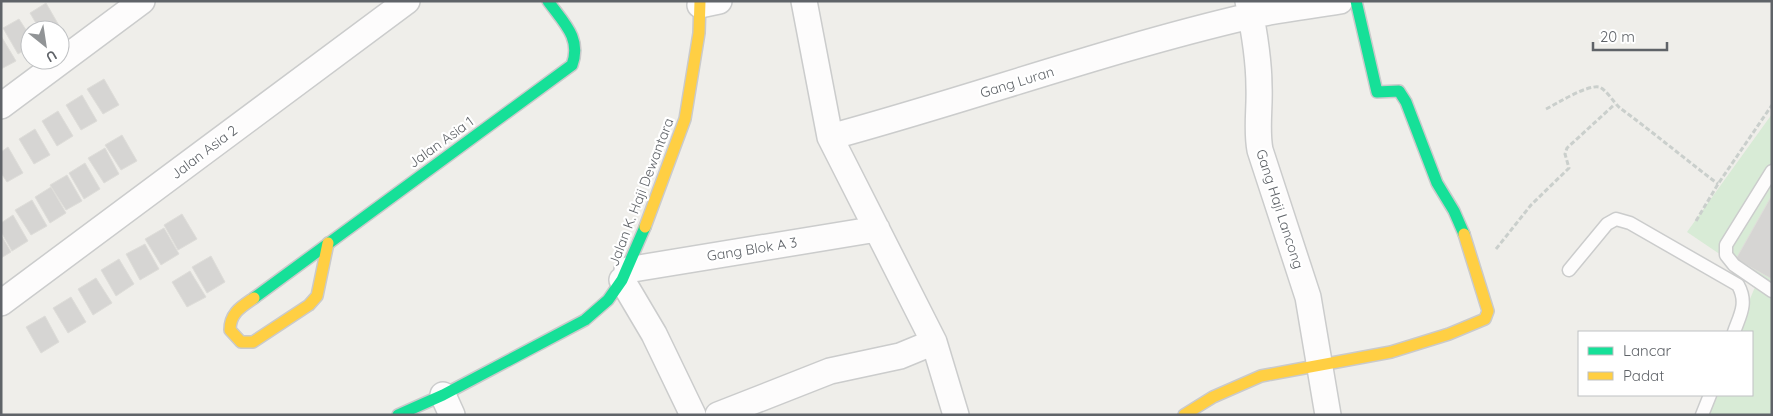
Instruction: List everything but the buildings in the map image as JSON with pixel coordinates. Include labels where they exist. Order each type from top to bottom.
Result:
[{"type":"street","points":[[1,106],[142,1]]},
{"type":"street","name":"Jalan Asia 2","points":[[1,303],[407,1]]},
{"type":"street","name":"Jalan Asia 1","points":[[328,243],[317,296],[309,305],[253,342],[241,342],[230,330],[230,320],[236,311],[328,243],[572,65],[577,52],[575,40],[548,1]]},
{"type":"street","points":[[804,1],[830,137],[934,342],[956,415]]},
{"type":"street","name":"Gang Luran","points":[[830,137],[921,112],[1250,8],[1340,1]]},
{"type":"street","points":[[1184,415],[1213,397],[1262,376],[1318,364],[1391,352],[1449,334],[1485,319],[1488,310],[1464,234],[1454,211],[1437,183],[1406,102],[1399,91],[1377,92],[1356,1]]},
{"type":"street","name":"Jalan K. Haji Dewantara","points":[[398,415],[448,405],[585,320],[608,300],[625,275],[653,210],[685,119],[706,2]]},
{"type":"street","name":"Gang Haji Lancong","points":[[1250,8],[1257,45],[1259,88],[1257,134],[1260,150],[1308,297],[1328,415]]},
{"type":"street","name":"Gang Blok A 3","points":[[625,275],[877,229]]},
{"type":"street","points":[[625,275],[693,415]]},
{"type":"street","points":[[718,415],[830,371],[900,356],[934,342]]},
{"type":"lane","points":[[1772,171],[1726,245],[1726,255],[1734,265],[1772,291]]},
{"type":"lane","points":[[1569,270],[1607,224],[1616,219],[1630,223],[1738,286],[1743,294],[1745,304],[1734,331]]},
{"type":"lane","points":[[1702,415],[1710,396]]},
{"type":"path","points":[[1546,109],[1583,91],[1597,87],[1602,88],[1615,104],[1670,144],[1718,184]]},
{"type":"path","points":[[1475,271],[1491,256],[1531,205],[1569,168],[1566,154],[1567,148],[1615,104]]},
{"type":"path","points":[[1696,221],[1718,184],[1772,105]]},
{"type":"green space","points":[[1772,114],[1772,415],[1701,415],[1710,396],[1753,396],[1753,331],[1736,331],[1758,280],[1687,232]]},
{"type":"traffic: fast","points":[[254,298],[572,65],[575,47],[573,38],[565,23],[548,1]]},
{"type":"traffic: fast","points":[[1356,1],[1377,92],[1399,91],[1406,102],[1437,183],[1454,211],[1464,234]]},
{"type":"traffic: fast","points":[[398,415],[443,395],[585,320],[608,300],[622,280],[645,227]]},
{"type":"traffic: slow","points":[[645,227],[685,119],[699,33],[700,1]]},
{"type":"traffic: slow","points":[[1184,415],[1213,397],[1261,376],[1391,352],[1449,334],[1485,319],[1488,311],[1464,234]]},
{"type":"traffic: slow","points":[[254,298],[237,311],[230,324],[230,330],[241,342],[253,342],[309,305],[317,296],[328,243]]}]
